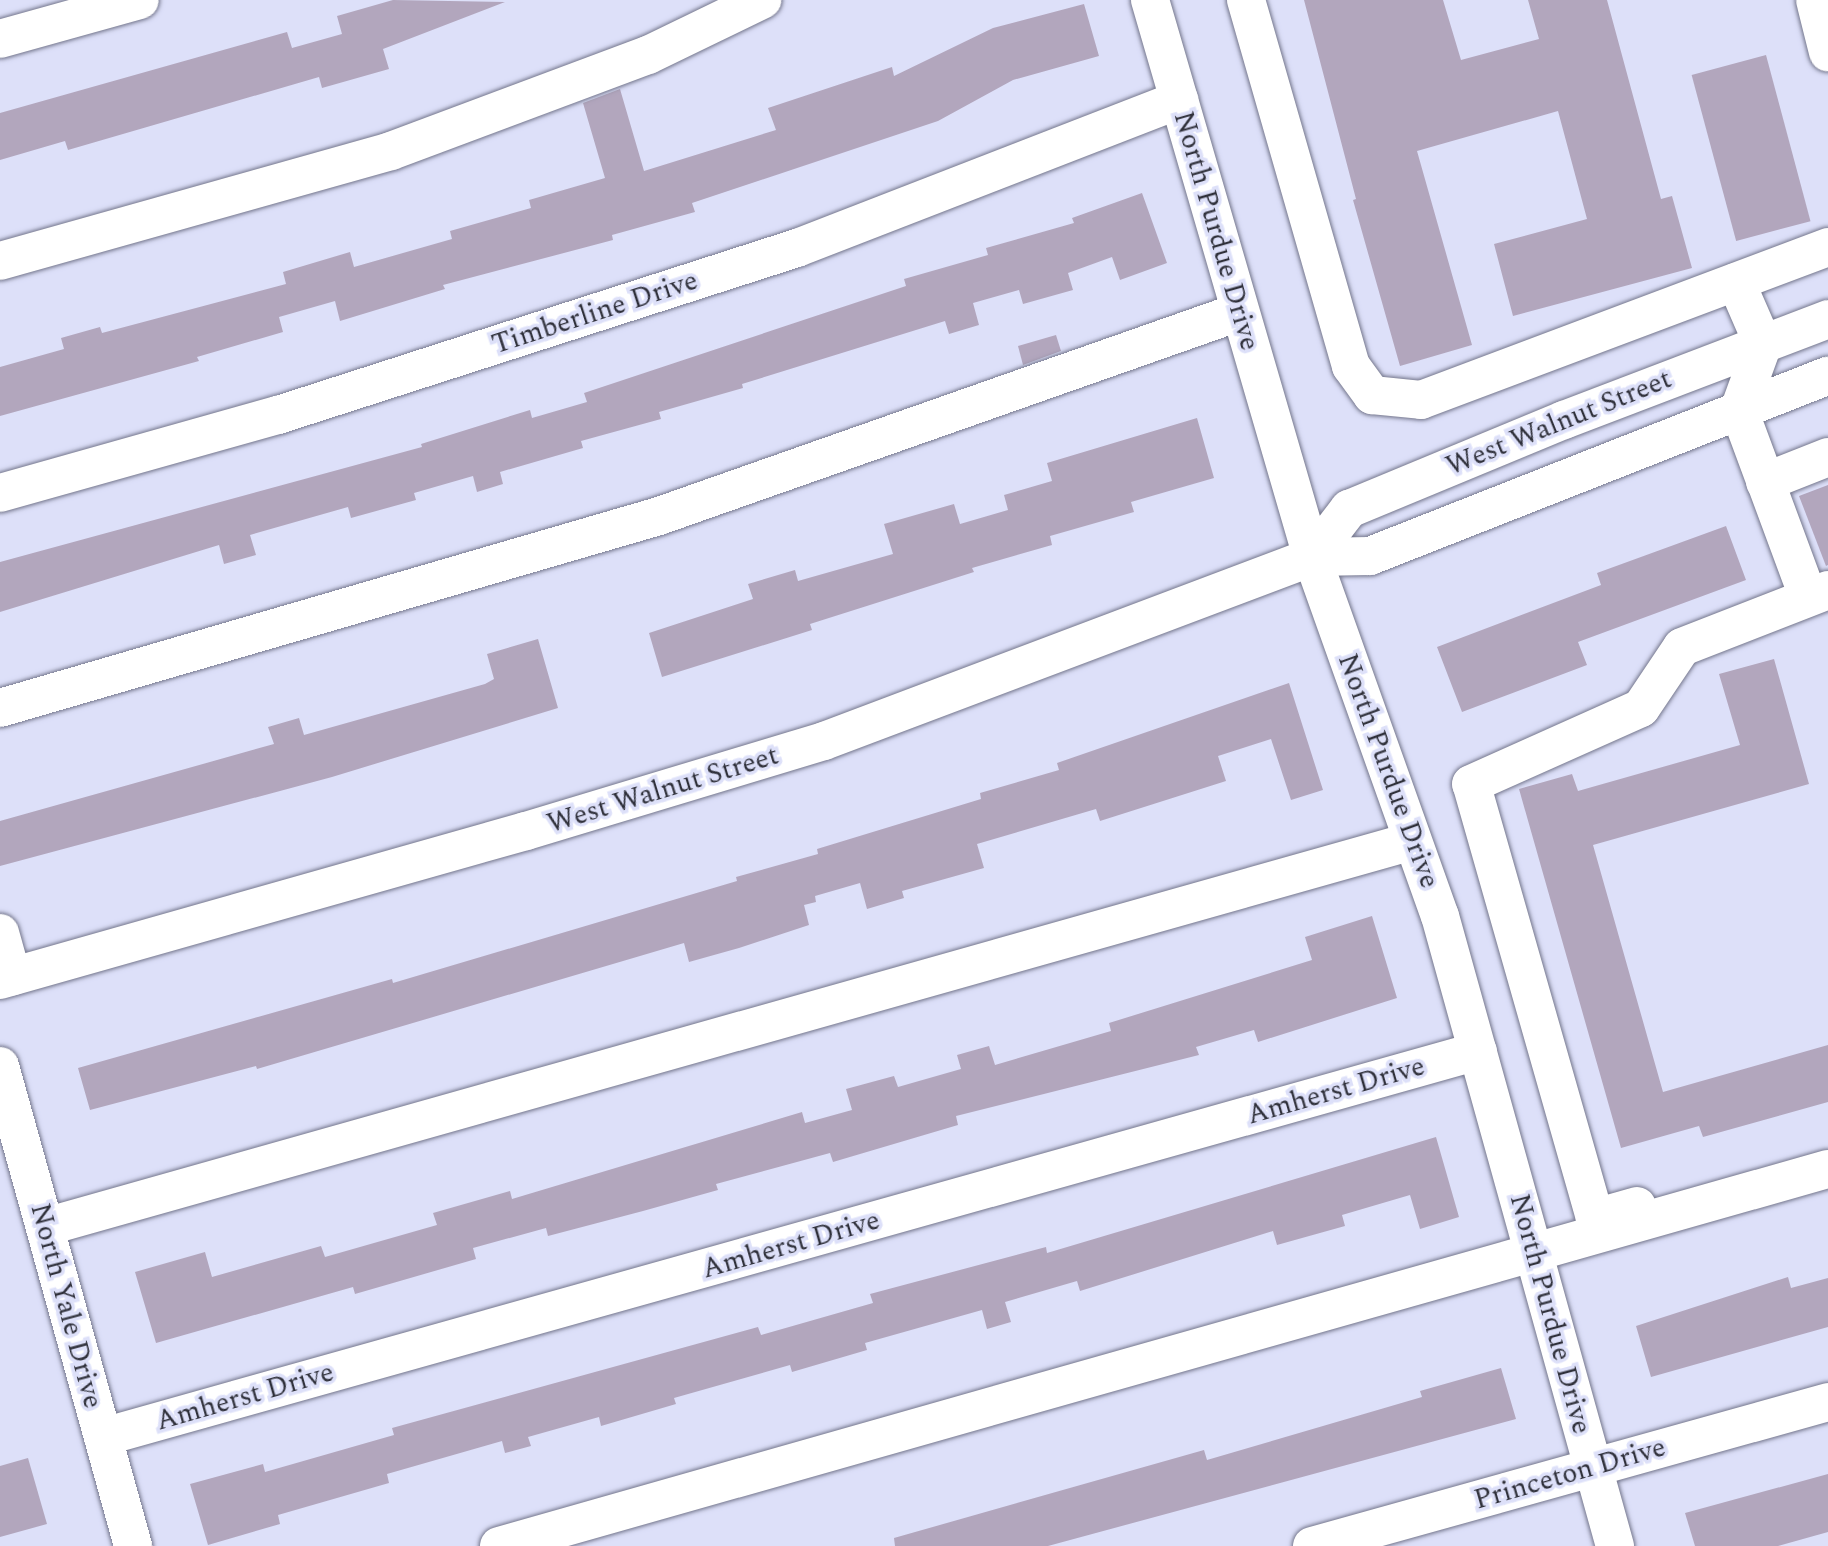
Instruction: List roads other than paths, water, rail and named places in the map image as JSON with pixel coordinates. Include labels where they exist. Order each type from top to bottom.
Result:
[{"type":"street","points":[[0,40],[140,0]]},
{"type":"street","points":[[0,261],[391,151],[648,55],[762,0]]},
{"type":"street","name":"North Purdue Drive","points":[[1150,0],[1312,557],[1440,916],[1615,1546]]},
{"type":"street","points":[[1246,0],[1351,366],[1372,395],[1421,400],[1828,247]]},
{"type":"street","points":[[1815,0],[1828,52]]},
{"type":"street","name":"Timberline Drive","points":[[0,493],[278,415],[797,248],[1179,100]]},
{"type":"street","points":[[1737,282],[1763,344],[1739,410],[1765,482],[1818,593],[1682,647],[1641,708],[1471,784],[1498,891],[1595,1218],[1828,1151]]},
{"type":"street","points":[[0,708],[659,516],[1239,312]]},
{"type":"street","name":"West Walnut Street","points":[[1312,557],[1349,509],[1828,319]]},
{"type":"street","name":"West Walnut Street","points":[[6,978],[526,831],[824,741],[1312,557],[1370,556],[1828,376]]},
{"type":"street","points":[[1765,482],[1828,457]]},
{"type":"street","points":[[44,1227],[1413,841]]},
{"type":"street","points":[[0,933],[6,978]]},
{"type":"street","name":"Amherst Drive","points":[[103,1437],[1478,1051]]},
{"type":"street","name":"North Yale Drive","points":[[0,1066],[133,1546]]},
{"type":"street","points":[[499,1546],[1828,1169]]},
{"type":"street","name":"Princeton Drive","points":[[1312,1546],[1828,1402]]}]
